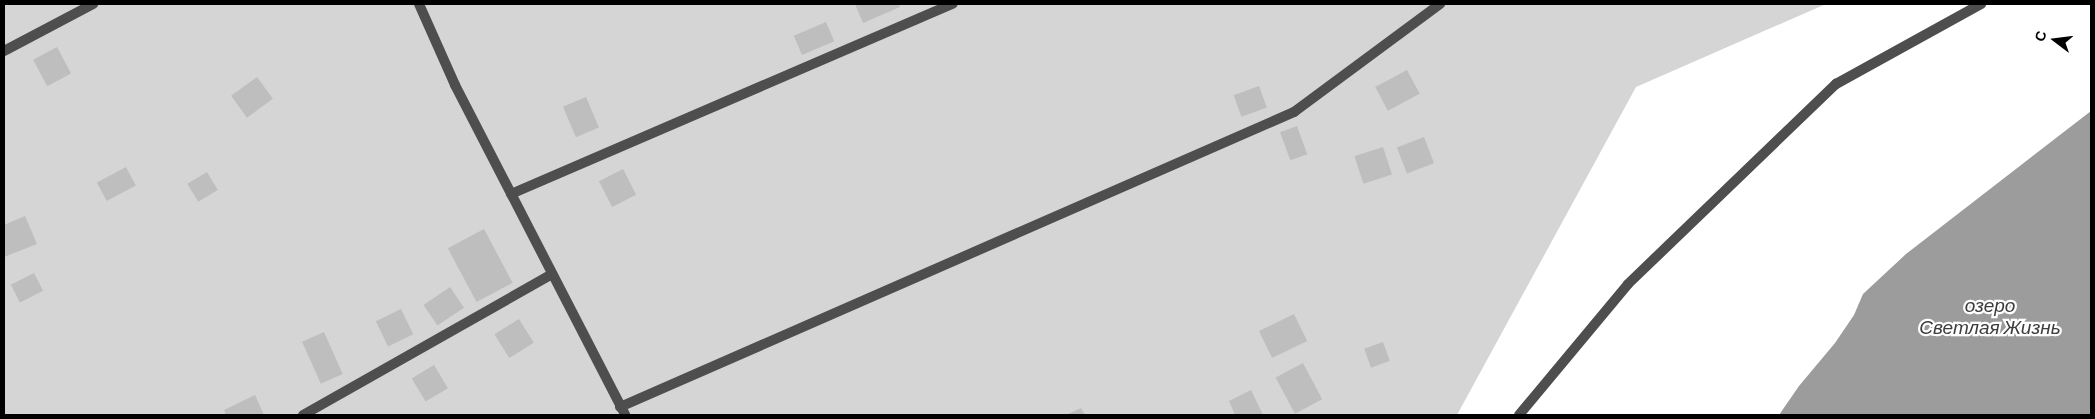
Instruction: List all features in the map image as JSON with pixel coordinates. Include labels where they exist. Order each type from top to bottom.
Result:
[{"type":"street","points":[[4,50],[93,4]]},
{"type":"street","points":[[418,4],[455,85],[623,411],[1294,112],[1440,4]]},
{"type":"street","points":[[511,194],[953,4]]},
{"type":"street","points":[[1519,415],[1628,284],[1836,84],[1982,4]]},
{"type":"street","points":[[303,415],[552,274]]},
{"type":"shaded area","points":[[4,4],[1826,4],[1636,87],[1457,415],[4,415]]},
{"type":"water","name":"озеро Светлая Жизнь","points":[[2091,111],[2091,415],[1779,415],[1799,386],[1835,343],[1854,315],[1863,294],[1906,254]]},
{"type":"building","points":[[855,4],[899,4],[900,7],[863,23]]},
{"type":"building","points":[[826,22],[834,41],[802,55],[794,36]]},
{"type":"building","points":[[57,47],[71,73],[47,86],[33,60]]},
{"type":"building","points":[[1407,70],[1420,94],[1388,111],[1375,87]]},
{"type":"building","points":[[257,77],[273,99],[247,118],[231,96]]},
{"type":"building","points":[[1259,86],[1267,108],[1241,117],[1234,95]]},
{"type":"building","points":[[586,97],[599,127],[576,137],[563,107]]},
{"type":"building","points":[[1297,126],[1307,154],[1290,160],[1280,132]]},
{"type":"building","points":[[1424,137],[1434,163],[1407,174],[1397,147]]},
{"type":"building","points":[[1383,147],[1392,175],[1363,184],[1354,156]]},
{"type":"building","points":[[126,167],[136,186],[107,201],[97,182]]},
{"type":"building","points":[[623,169],[636,195],[612,207],[599,181]]},
{"type":"building","points":[[207,172],[218,190],[198,202],[187,184]]},
{"type":"building","points":[[25,216],[37,244],[4,257],[4,225]]},
{"type":"building","points":[[484,229],[513,283],[476,302],[448,248]]},
{"type":"building","points":[[34,273],[43,291],[20,303],[11,285]]},
{"type":"building","points":[[450,287],[464,308],[437,326],[423,305]]},
{"type":"building","points":[[401,309],[413,334],[388,346],[376,321]]},
{"type":"building","points":[[1294,314],[1307,341],[1272,358],[1259,331]]},
{"type":"building","points":[[519,319],[534,343],[509,358],[494,334]]},
{"type":"building","points":[[324,332],[343,374],[321,384],[302,342]]},
{"type":"building","points":[[1383,342],[1390,361],[1371,368],[1364,349]]},
{"type":"building","points":[[1303,363],[1322,399],[1295,414],[1276,378]]},
{"type":"building","points":[[434,365],[448,388],[426,402],[412,378]]},
{"type":"building","points":[[1251,390],[1263,415],[1235,415],[1229,401]]},
{"type":"building","points":[[255,395],[264,415],[226,415],[224,410]]},
{"type":"building","points":[[1081,408],[1085,415],[1066,415]]}]
